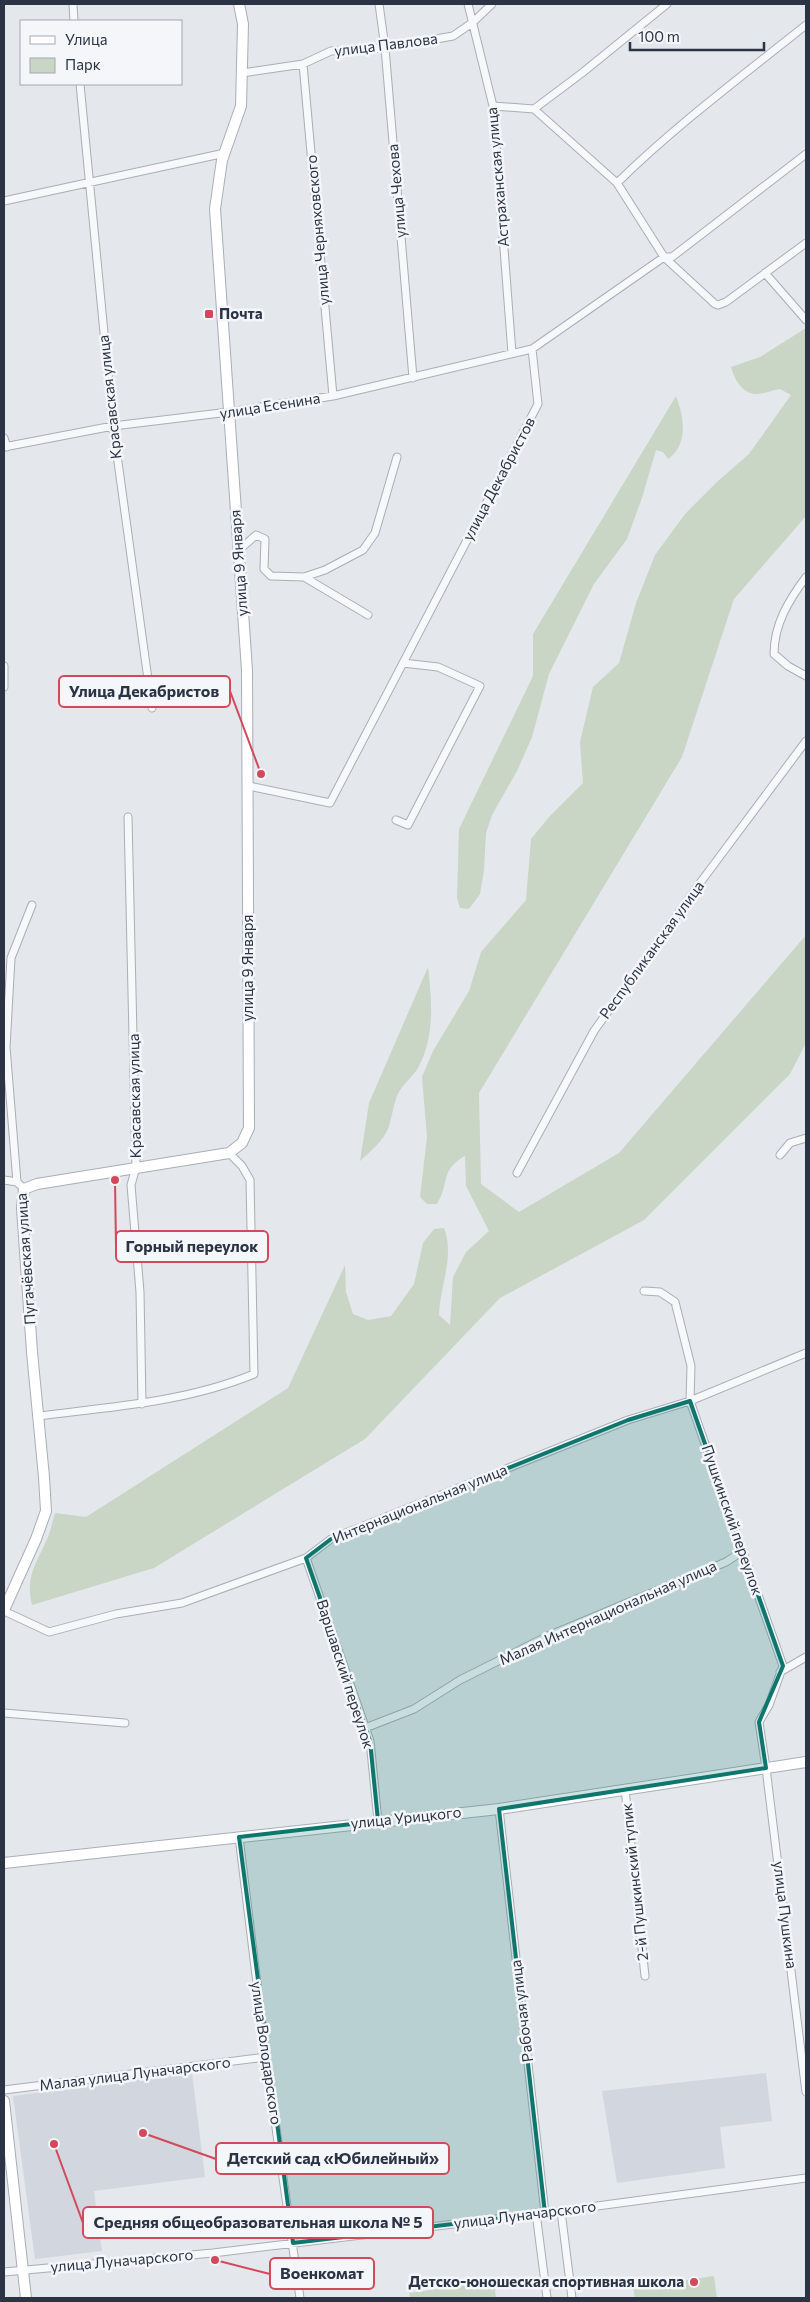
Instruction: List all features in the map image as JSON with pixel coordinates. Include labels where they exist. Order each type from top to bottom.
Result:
[{"type":"main road","name":"улица 9 Января","points":[[229,1153],[242,1143],[249,1128],[247,1059],[249,786],[247,670],[215,209],[224,153],[241,106],[243,24],[239,4]]},
{"type":"main road","points":[[20,1186],[229,1153]]},
{"type":"main road","name":"Пугачёвская улица","points":[[4,1611],[36,1539],[46,1511],[20,1186]]},
{"type":"main road","name":"улица Урицкого","points":[[4,1863],[499,1809],[806,1762]]},
{"type":"main road","points":[[4,2101],[26,2298]]},
{"type":"street","points":[[73,4],[74,20]]},
{"type":"street","name":"улица Чехова","points":[[379,4],[385,48],[413,378]]},
{"type":"street","name":"Астраханская улица","points":[[468,4],[493,106],[512,353]]},
{"type":"street","name":"улица Павлова","points":[[242,73],[303,64],[331,51],[385,48],[453,36],[472,23],[492,4]]},
{"type":"street","points":[[534,109],[667,4]]},
{"type":"street","points":[[616,183],[638,162],[806,25]]},
{"type":"street","name":"улица Черняховского","points":[[303,64],[332,396]]},
{"type":"street","name":"Красавская улица","points":[[80,85],[113,426],[152,708]]},
{"type":"street","points":[[493,106],[534,109],[616,183],[664,257],[709,300],[718,305],[806,243]]},
{"type":"street","points":[[4,200],[224,153]]},
{"type":"street","points":[[532,349],[664,257],[672,257],[806,154]]},
{"type":"street","points":[[765,273],[806,320]]},
{"type":"street","name":"улица Есенина","points":[[5,447],[113,426],[229,412],[332,396],[532,349]]},
{"type":"street","name":"улица Декабристов","points":[[249,786],[330,803],[538,404],[532,349]]},
{"type":"street","points":[[4,438],[5,447]]},
{"type":"street","points":[[238,550],[256,535],[265,539],[264,569],[271,576],[304,577],[325,570],[363,550],[375,534],[397,457]]},
{"type":"street","points":[[304,577],[368,615]]},
{"type":"street","points":[[806,577],[782,616],[776,633],[774,654],[788,666],[806,676]]},
{"type":"street","points":[[396,820],[408,825],[480,686],[438,667],[403,662]]},
{"type":"street","points":[[4,666],[4,687]]},
{"type":"street","name":"Республиканская улица","points":[[518,1173],[594,1031],[703,879],[806,741]]},
{"type":"street","name":"Красавская улица","points":[[128,816],[136,1167],[131,1185],[140,1292],[142,1404]]},
{"type":"street","name":"Пугачёвская улица","points":[[20,1186],[6,1047],[11,958],[32,905]]},
{"type":"street","points":[[780,1155],[790,1143],[806,1138]]},
{"type":"street","points":[[38,1416],[142,1404],[222,1387],[254,1374],[250,1180],[242,1166],[229,1153]]},
{"type":"street","points":[[4,1180],[20,1186]]},
{"type":"street","name":"Пушкинский переулок","points":[[644,1291],[660,1292],[675,1302],[691,1366],[690,1401],[783,1666],[769,1705],[759,1722],[766,1768]]},
{"type":"street","name":"Интернациональная улица","points":[[4,1611],[49,1632],[116,1614],[182,1603],[306,1558],[331,1539],[628,1420],[690,1401],[806,1353]]},
{"type":"street","name":"Малая Интернациональная улица","points":[[365,1728],[414,1709],[460,1680],[548,1636],[726,1562],[742,1551]]},
{"type":"street","name":"Варшавский переулок","points":[[306,1558],[370,1741],[378,1821]]},
{"type":"street","points":[[780,1672],[806,1657]]},
{"type":"street","points":[[4,1713],[125,1723]]},
{"type":"street","name":"улица Пушкина","points":[[766,1768],[806,2092]]},
{"type":"street","name":"2-й Пушкинский тупик","points":[[625,1789],[645,1976]]},
{"type":"street","name":"Рабочая улица","points":[[499,1809],[545,2213]]},
{"type":"street","name":"улица Володарского","points":[[239,1836],[266,2057],[300,2298]]},
{"type":"street","name":"Малая улица Луначарского","points":[[4,2090],[266,2057]]},
{"type":"street","name":"улица Луначарского","points":[[4,2272],[213,2253],[561,2211],[806,2178]]},
{"type":"street","points":[[561,2211],[572,2298]]},
{"type":"street","points":[[536,2213],[548,2298]]},
{"type":"highlighted area","points":[[690,1401],[783,1666],[759,1722],[766,1768],[499,1809],[545,2213],[293,2243],[239,1837],[378,1821],[370,1741],[306,1558],[331,1539],[628,1420]]},
{"type":"shaded area","points":[[192,2073],[205,2177],[94,2191],[102,2251],[35,2259],[13,2096]]},
{"type":"shaded area","points":[[766,2073],[772,2121],[720,2127],[725,2168],[617,2183],[602,2091]]},
{"type":"green space","points":[[806,328],[806,516],[734,599],[682,757],[479,1093],[481,1184],[519,1212],[619,1153],[806,935],[806,1043],[790,1074],[644,1220],[500,1298],[365,1439],[154,1568],[32,1605],[30,1595],[31,1578],[55,1513],[86,1517],[288,1388],[345,1265],[346,1292],[353,1314],[368,1320],[391,1316],[414,1284],[423,1243],[434,1229],[444,1228],[447,1239],[448,1260],[439,1315],[450,1325],[453,1277],[466,1252],[489,1231],[466,1186],[465,1156],[452,1166],[437,1204],[427,1204],[420,1197],[427,1137],[422,1077],[433,1051],[469,991],[481,952],[526,900],[531,839],[549,817],[583,783],[580,742],[593,687],[619,663],[636,603],[655,555],[685,514],[718,481],[749,454],[791,395],[780,389],[759,394],[751,393],[743,388],[734,376],[731,367],[760,357]]},
{"type":"green space","points":[[676,396],[683,421],[682,438],[679,446],[668,459],[663,452],[656,450],[642,498],[627,539],[594,584],[549,674],[532,737],[517,771],[492,815],[486,833],[484,870],[480,894],[469,909],[460,908],[457,898],[459,829],[533,676],[533,634]]},
{"type":"green space","points":[[428,967],[431,992],[431,1018],[430,1031],[423,1056],[418,1068],[397,1096],[385,1134],[376,1146],[360,1161],[369,1103]]},
{"type":"green space","name":"Детско-юношеская спортивная школа","points":[[714,2276],[717,2298],[635,2298],[633,2288]]},
{"type":"green space","points":[[494,2281],[496,2298],[410,2298],[409,2293]]},
{"type":"place","name":"Почта","points":[[209,314]]},
{"type":"place","name":"Улица Декабристов","points":[[261,774]]},
{"type":"place","name":"Горный переулок","points":[[115,1180]]},
{"type":"place","name":"Детский сад «Юбилейный»","points":[[143,2133]]},
{"type":"place","name":"Средняя общеобразовательная школа № 5","points":[[54,2144]]},
{"type":"place","name":"Военкомат","points":[[215,2260]]},
{"type":"place","name":"Детско-юношеская спортивная школа","points":[[694,2282]]}]
